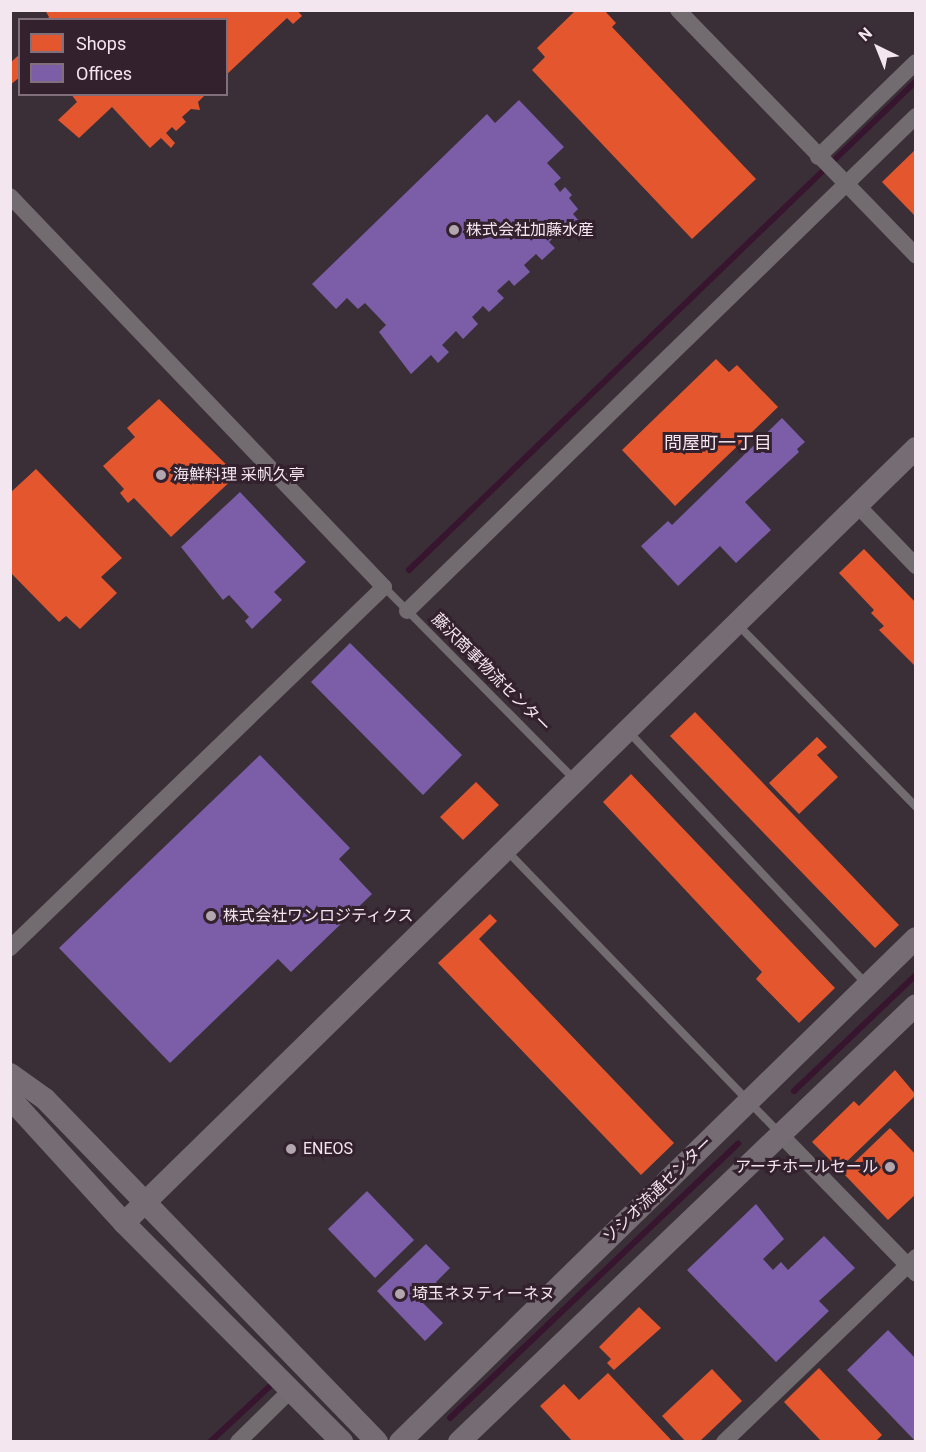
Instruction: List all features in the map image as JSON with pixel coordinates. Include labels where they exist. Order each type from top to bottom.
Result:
[{"type":"street","points":[[678,10],[844,185],[915,256]]},
{"type":"street","points":[[818,157],[915,62]]},
{"type":"street","points":[[407,611],[915,116]]},
{"type":"street","points":[[10,196],[384,587],[10,948]]},
{"type":"street","points":[[124,1223],[915,448]]},
{"type":"street","points":[[857,505],[915,566]]},
{"type":"street","name":"ソシオ流通センター","points":[[400,1442],[915,938]]},
{"type":"street","points":[[459,1442],[915,1005]]},
{"type":"street","points":[[10,1074],[45,1099],[376,1442]]},
{"type":"street","points":[[10,1098],[124,1223],[342,1442]]},
{"type":"street","points":[[724,1442],[913,1265],[780,1134]]},
{"type":"street","points":[[238,1442],[291,1390]]},
{"type":"lane","name":"藤沢商事物流センター","points":[[384,587],[576,781]]},
{"type":"lane","points":[[737,623],[915,807]]},
{"type":"lane","points":[[627,730],[868,986]]},
{"type":"lane","points":[[506,850],[780,1134]]},
{"type":"building: Shops","points":[[45,10],[297,10],[302,16],[293,24],[287,18],[228,73],[228,18],[49,17]]},
{"type":"building: Shops","points":[[576,10],[604,10],[616,23],[612,27],[756,179],[692,239],[532,70],[545,57],[537,48]]},
{"type":"building: Shops","points":[[18,56],[18,79],[10,85],[10,63]]},
{"type":"building: Shops","points":[[72,96],[204,96],[198,102],[200,110],[191,109],[182,117],[186,122],[176,131],[172,127],[166,133],[175,143],[171,148],[161,138],[150,148],[112,107],[79,138],[58,120],[77,102]]},
{"type":"building: Shops","points":[[916,149],[916,217],[882,182]]},
{"type":"building: Shops","points":[[716,359],[729,372],[737,365],[778,407],[675,506],[622,450]]},
{"type":"building: Shops","points":[[159,399],[237,475],[171,537],[134,498],[128,503],[120,493],[124,489],[103,466],[135,437],[127,428]]},
{"type":"building: Shops","points":[[36,469],[122,558],[101,577],[117,593],[80,629],[66,616],[59,622],[10,572],[10,493]]},
{"type":"building: Shops","points":[[864,549],[916,603],[916,667],[879,630],[884,626],[871,613],[874,610],[839,573]]},
{"type":"building: Shops","points":[[695,712],[899,925],[875,948],[670,736]]},
{"type":"building: Shops","points":[[817,737],[827,747],[817,755],[838,777],[799,814],[769,783]]},
{"type":"building: Shops","points":[[631,774],[835,988],[799,1023],[756,979],[762,972],[603,802]]},
{"type":"building: Shops","points":[[476,782],[499,805],[463,840],[440,817]]},
{"type":"building: Shops","points":[[490,914],[497,921],[479,939],[674,1143],[641,1175],[438,963]]},
{"type":"building: Shops","points":[[895,1070],[916,1095],[839,1169],[812,1142],[854,1101],[859,1106]]},
{"type":"building: Shops","points":[[890,1128],[916,1155],[916,1194],[888,1220],[843,1173]]},
{"type":"building: Shops","points":[[639,1307],[661,1328],[614,1370],[607,1363],[611,1359],[599,1347]]},
{"type":"building: Shops","points":[[819,1368],[882,1435],[875,1442],[822,1442],[784,1402]]},
{"type":"building: Shops","points":[[712,1369],[742,1401],[699,1442],[686,1442],[662,1416]]},
{"type":"building: Shops","points":[[608,1373],[673,1442],[573,1442],[540,1406],[564,1384],[579,1400]]},
{"type":"building: Offices","points":[[519,100],[564,147],[547,163],[561,178],[554,184],[560,192],[565,187],[572,195],[569,198],[578,209],[573,214],[580,222],[568,235],[562,229],[549,242],[555,248],[542,260],[536,254],[524,265],[530,272],[514,286],[509,280],[497,291],[504,298],[489,312],[483,306],[472,317],[478,324],[463,339],[456,331],[442,345],[449,352],[438,363],[431,355],[411,374],[379,332],[386,325],[365,303],[358,309],[347,298],[336,309],[312,284],[487,114],[495,123]]},
{"type":"building: Offices","points":[[782,418],[805,442],[797,449],[799,452],[745,502],[771,530],[736,563],[720,546],[678,586],[641,546],[668,521],[672,525]]},
{"type":"building: Offices","points":[[240,492],[306,562],[274,592],[282,600],[252,629],[245,621],[249,617],[229,595],[223,600],[181,547]]},
{"type":"building: Offices","points":[[350,643],[462,755],[423,795],[311,682]]},
{"type":"building: Offices","points":[[260,755],[350,848],[339,859],[372,894],[291,972],[278,959],[170,1063],[59,948]]},
{"type":"building: Offices","points":[[367,1191],[414,1240],[375,1278],[328,1229]]},
{"type":"building: Offices","points":[[756,1204],[784,1239],[763,1259],[773,1270],[781,1262],[788,1270],[824,1236],[855,1268],[819,1301],[829,1311],[776,1362],[687,1270]]},
{"type":"building: Offices","name":"埼玉ネヌティーネヌ","points":[[426,1244],[450,1268],[436,1282],[443,1290],[436,1296],[427,1287],[417,1297],[443,1323],[425,1341],[377,1291]]},
{"type":"building: Offices","points":[[888,1330],[916,1359],[916,1442],[847,1370]]},
{"type":"waterway","points":[[409,570],[916,81]]},
{"type":"waterway","points":[[794,1091],[916,975]]},
{"type":"waterway","points":[[450,1418],[738,1144]]},
{"type":"waterway","points":[[210,1442],[270,1386]]},
{"type":"place","name":"株式会社加藤水産","points":[[454,230]]},
{"type":"place","name":"海鮮料理 采帆久亭","points":[[161,475]]},
{"type":"place","name":"株式会社ワンロジティクス","points":[[211,916]]},
{"type":"place","name":"ENEOS","points":[[291,1149]]},
{"type":"place","name":"アーチホールセール","points":[[890,1167]]},
{"type":"place","name":"埼玉ネヌティーネヌ","points":[[400,1294]]},
{"type":"district","name":"問屋町一丁目","points":[[718,443]]}]
